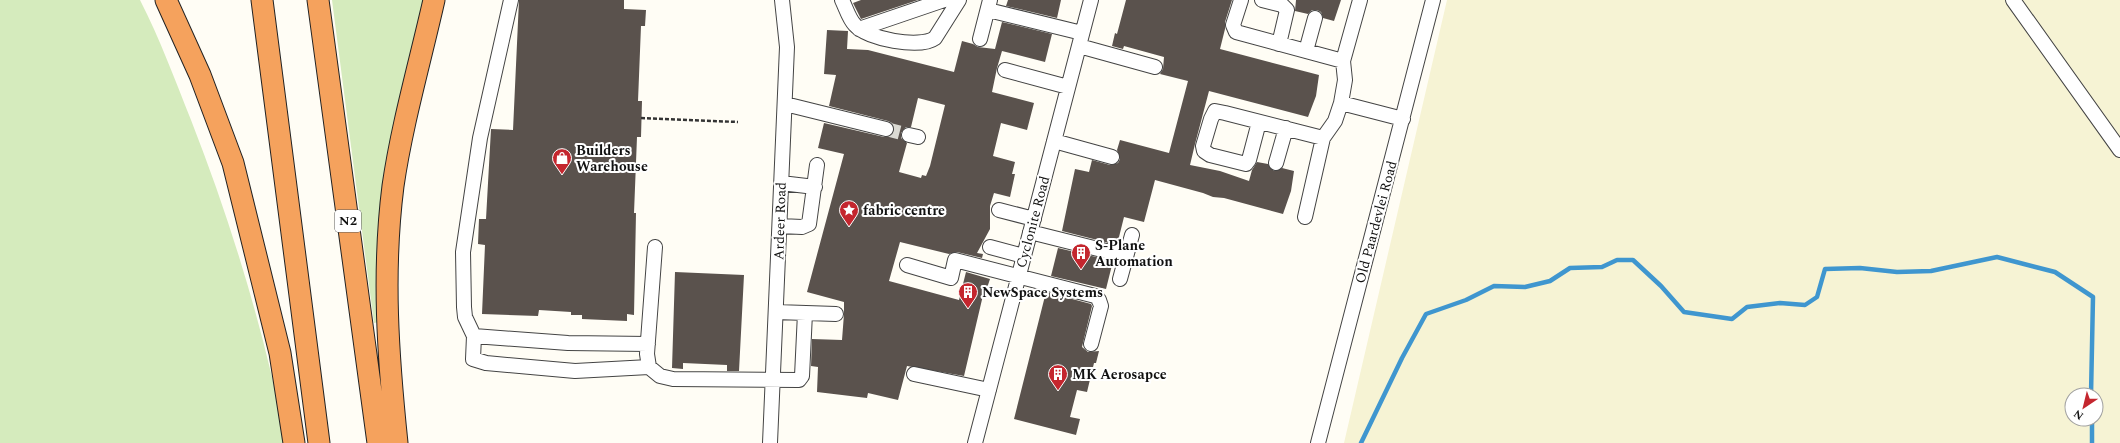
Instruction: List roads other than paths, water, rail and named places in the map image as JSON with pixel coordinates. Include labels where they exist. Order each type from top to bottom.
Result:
[{"type":"highway","points":[[166,0],[200,75],[233,162],[280,353],[294,443]]},
{"type":"highway","points":[[262,0],[319,443]]},
{"type":"highway","name":"N2","points":[[318,0],[378,443]]},
{"type":"highway","points":[[397,443],[389,368],[386,301],[389,239],[398,156],[434,0]]},
{"type":"street","points":[[511,0],[480,138],[463,252],[464,307],[465,317],[474,336],[473,359],[479,362],[575,371],[649,366]]},
{"type":"street","name":"Ardeer Road","points":[[770,443],[787,47],[782,0]]},
{"type":"street","points":[[842,0],[851,20],[859,29],[867,34],[891,40],[914,43],[930,41],[940,31],[959,0]]},
{"type":"street","points":[[859,29],[944,0]]},
{"type":"street","name":"Cyclonite Road","points":[[975,443],[1091,0]]},
{"type":"street","points":[[1241,0],[1233,25],[1234,30],[1343,61]]},
{"type":"street","points":[[1262,0],[1282,5],[1287,10],[1279,44]]},
{"type":"street","points":[[1305,217],[1324,138],[1335,121],[1341,103],[1345,80],[1343,61],[1360,0]]},
{"type":"street","name":"Old Paardevlei Road","points":[[1318,443],[1433,0]]},
{"type":"street","points":[[2013,0],[2120,150]]},
{"type":"street","points":[[980,39],[989,5],[1155,67]]},
{"type":"street","points":[[1306,51],[1315,18]]},
{"type":"street","points":[[1006,70],[1068,86]]},
{"type":"street","points":[[1341,103],[1403,119]]},
{"type":"street","points":[[784,104],[886,129]]},
{"type":"street","points":[[1259,122],[1249,160],[1246,164],[1210,155],[1204,151],[1211,119],[1215,111],[1324,138]]},
{"type":"street","points":[[1276,163],[1286,128]]},
{"type":"street","points":[[1054,142],[1112,157]]},
{"type":"street","points":[[780,226],[808,225],[811,220],[817,165]]},
{"type":"street","points":[[781,183],[815,187]]},
{"type":"street","points":[[999,210],[1034,218]]},
{"type":"street","points":[[1030,232],[1126,256]]},
{"type":"street","points":[[1120,279],[1132,235]]},
{"type":"street","points":[[655,247],[648,344],[649,366],[660,376],[673,379],[797,381],[801,378],[805,313]]},
{"type":"street","points":[[990,247],[1024,256]]},
{"type":"street","points":[[907,265],[951,278],[955,260],[1097,298],[1101,306],[1091,344]]},
{"type":"street","points":[[776,312],[836,314]]},
{"type":"street","points":[[474,336],[568,343],[648,344]]},
{"type":"street","points":[[914,374],[989,390]]},
{"type":"waterway","points":[[1361,443],[1402,358],[1426,314],[1466,300],[1494,286],[1525,287],[1550,281],[1570,268],[1602,267],[1617,260],[1633,260],[1661,286],[1684,312],[1732,319],[1747,307],[1780,303],[1805,305],[1817,297],[1825,269],[1860,268],[1897,272],[1931,271],[1997,257],[2055,272],[2093,297],[2091,387]]},
{"type":"waterway","points":[[2092,427],[2092,443]]},
{"type":"tunnel","points":[[886,129],[909,135]]},
{"type":"place","name":"Builders Warehouse","points":[[562,175]]},
{"type":"place","name":"fabric centre","points":[[849,227]]},
{"type":"place","name":"S-Plane Automation","points":[[1081,270]]},
{"type":"place","name":"NewSpace Systems","points":[[968,309]]},
{"type":"place","name":"MK Aerosapce","points":[[1058,391]]}]
